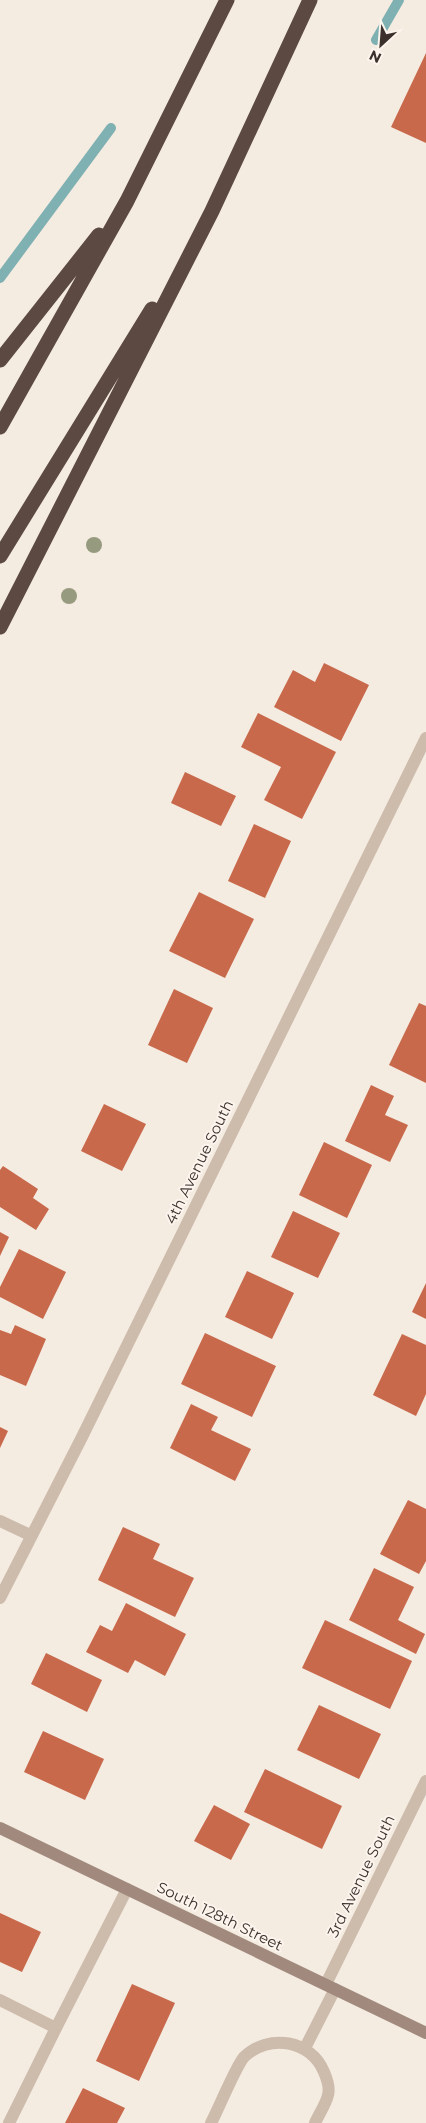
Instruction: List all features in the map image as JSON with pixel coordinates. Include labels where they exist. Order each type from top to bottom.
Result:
[{"type":"highway","points":[[0,427],[127,200],[227,0]]},
{"type":"highway","points":[[0,627],[212,211],[310,0]]},
{"type":"highway","points":[[0,360],[127,200]]},
{"type":"highway","points":[[0,556],[212,211]]},
{"type":"main road","name":"South 128th Street","points":[[0,1828],[426,2033]]},
{"type":"street","name":"4th Avenue South","points":[[0,1598],[30,1535],[86,1428],[426,738]]},
{"type":"street","points":[[0,1521],[30,1535]]},
{"type":"street","name":"3rd Avenue South","points":[[305,2048],[426,1781]]},
{"type":"street","points":[[9,2123],[126,1889]]},
{"type":"street","points":[[0,2000],[56,2028]]},
{"type":"street","points":[[211,2123],[244,2058],[263,2045],[287,2042],[305,2048],[321,2064],[327,2080],[328,2094],[315,2123]]},
{"type":"building","points":[[426,53],[426,143],[391,127]]},
{"type":"building","points":[[324,663],[369,685],[341,741],[274,707],[293,670],[315,682]]},
{"type":"building","points":[[258,713],[336,752],[302,819],[264,800],[281,767],[241,747]]},
{"type":"building","points":[[185,772],[236,796],[221,826],[171,803]]},
{"type":"building","points":[[254,824],[291,841],[265,898],[228,881]]},
{"type":"building","points":[[199,892],[254,919],[225,978],[169,951]]},
{"type":"building","points":[[174,989],[213,1008],[187,1063],[148,1045]]},
{"type":"building","points":[[419,1003],[426,1006],[426,1083],[389,1065]]},
{"type":"building","points":[[371,1085],[394,1096],[385,1115],[408,1125],[390,1162],[345,1141]]},
{"type":"building","points":[[104,1104],[146,1124],[122,1171],[81,1151]]},
{"type":"building","points":[[324,1142],[372,1165],[347,1218],[299,1195]]},
{"type":"building","points":[[3,1166],[38,1189],[33,1198],[49,1209],[36,1230],[0,1207],[0,1170]]},
{"type":"building","points":[[293,1211],[340,1233],[318,1278],[271,1257]]},
{"type":"building","points":[[0,1232],[9,1237],[0,1256]]},
{"type":"building","points":[[19,1249],[66,1272],[43,1319],[0,1297],[0,1287]]},
{"type":"building","points":[[247,1271],[294,1293],[272,1339],[225,1317]]},
{"type":"building","points":[[426,1283],[426,1319],[412,1312]]},
{"type":"building","points":[[15,1325],[46,1339],[26,1386],[0,1375],[0,1330],[11,1334]]},
{"type":"building","points":[[205,1333],[276,1366],[252,1417],[181,1384]]},
{"type":"building","points":[[402,1334],[426,1345],[426,1394],[416,1416],[373,1395]]},
{"type":"building","points":[[191,1404],[218,1417],[211,1430],[251,1449],[235,1481],[170,1448]]},
{"type":"building","points":[[0,1427],[8,1431],[0,1448]]},
{"type":"building","points":[[408,1500],[426,1509],[426,1561],[419,1574],[380,1554]]},
{"type":"building","points":[[123,1527],[160,1544],[153,1559],[194,1578],[175,1617],[98,1580]]},
{"type":"building","points":[[374,1568],[414,1587],[398,1620],[425,1634],[416,1654],[349,1620]]},
{"type":"building","points":[[126,1603],[186,1634],[165,1676],[135,1660],[128,1673],[86,1652],[100,1625],[112,1631]]},
{"type":"building","points":[[325,1620],[412,1661],[390,1709],[302,1668]]},
{"type":"building","points":[[46,1653],[102,1680],[87,1712],[31,1684]]},
{"type":"building","points":[[319,1705],[381,1734],[359,1779],[297,1750]]},
{"type":"building","points":[[43,1731],[104,1759],[85,1800],[24,1772]]},
{"type":"building","points":[[265,1769],[342,1806],[322,1849],[244,1812]]},
{"type":"building","points":[[214,1805],[250,1824],[231,1860],[194,1841]]},
{"type":"building","points":[[0,1913],[41,1932],[22,1972],[0,1962]]},
{"type":"building","points":[[132,1984],[175,2003],[139,2081],[96,2061]]},
{"type":"building","points":[[83,2088],[125,2108],[117,2123],[65,2123]]},
{"type":"waterway","points":[[376,40],[399,0]]},
{"type":"waterway","points":[[0,278],[111,128]]}]
